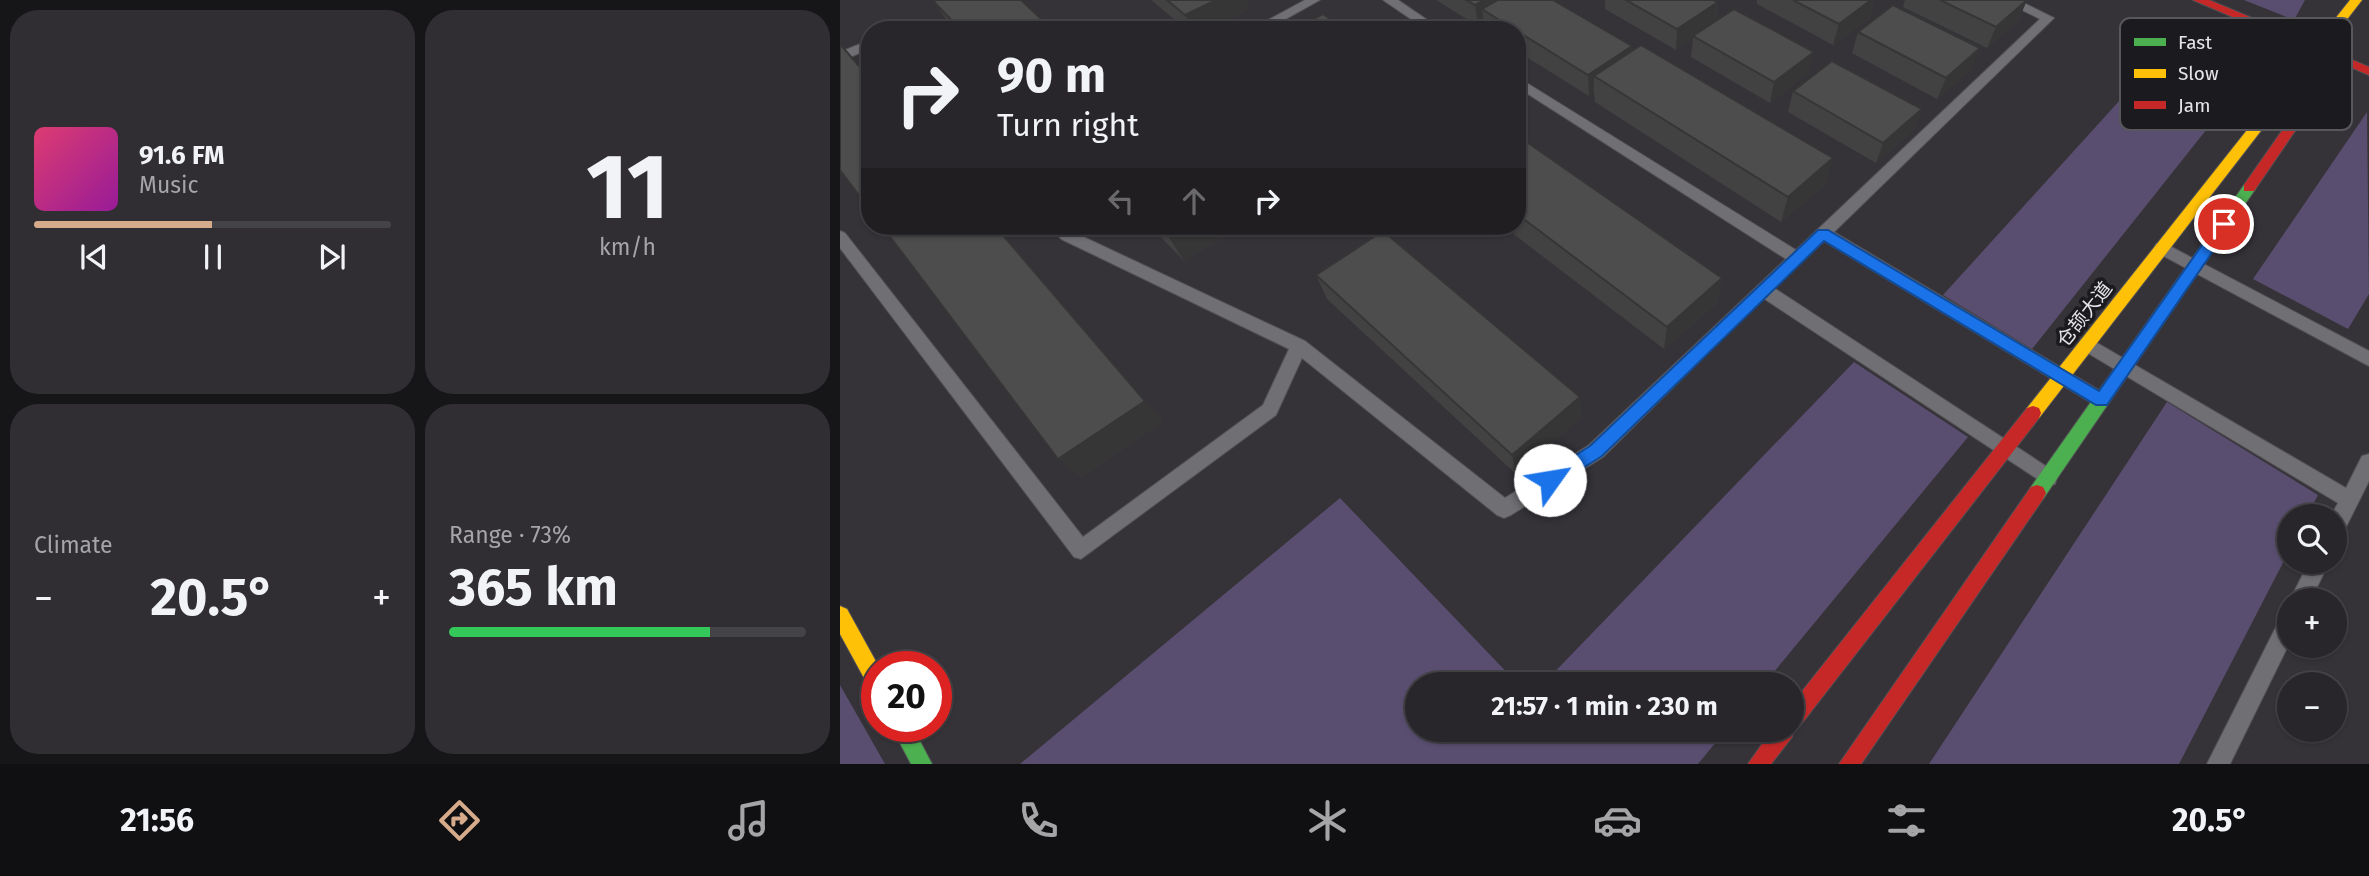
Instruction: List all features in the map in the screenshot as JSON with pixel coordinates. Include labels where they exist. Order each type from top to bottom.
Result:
[{"type":"main road","points":[[2199,0],[2243,18]]},
{"type":"main road","name":"仓颉大道","points":[[2343,18],[2357,0]]},
{"type":"main road","points":[[2352,59],[2369,71]]},
{"type":"main road","name":"仓颉大道","points":[[1804,705],[2255,130]]},
{"type":"main road","points":[[1849,764],[2289,130]]},
{"type":"main road","points":[[840,615],[861,653]]},
{"type":"main road","points":[[910,742],[922,764]]},
{"type":"main road","points":[[1758,764],[1775,742]]},
{"type":"lane","points":[[1273,21],[1314,0]]},
{"type":"lane","points":[[1389,0],[1422,21]]},
{"type":"lane","points":[[1066,235],[1299,346],[1504,509],[1596,451],[1762,289],[2048,18],[2008,0]]},
{"type":"lane","points":[[840,57],[861,48]]},
{"type":"lane","points":[[1526,87],[1797,258]]},
{"type":"lane","points":[[1823,233],[2101,400]]},
{"type":"lane","points":[[840,237],[1081,550],[1270,410],[1299,346]]},
{"type":"lane","points":[[2162,248],[2369,359]]},
{"type":"lane","points":[[1762,289],[2048,478]]},
{"type":"lane","points":[[2087,344],[2350,500]]},
{"type":"lane","points":[[2347,506],[2369,462]]},
{"type":"lane","points":[[2218,764],[2277,646]]},
{"type":"shaded area","points":[[2244,0],[2305,0],[2295,18]]},
{"type":"shaded area","points":[[2120,100],[2120,130],[2206,130],[2032,349],[1943,295]]},
{"type":"shaded area","points":[[2367,112],[2369,294],[2348,329],[2253,279]]},
{"type":"shaded area","points":[[1854,362],[1968,437],[1774,672],[1555,672]]},
{"type":"shaded area","points":[[2167,402],[2318,495],[2313,504],[2277,504],[2277,574],[2179,764],[1929,764]]},
{"type":"shaded area","points":[[1340,498],[1507,672],[1405,672],[1405,742],[1716,742],[1698,764],[1020,764]]},
{"type":"shaded area","points":[[840,685],[861,722],[861,742],[872,742],[885,764],[840,764]]},
{"type":"building","points":[[1021,0],[1043,21],[952,21],[933,1]]},
{"type":"building","points":[[1167,0],[1216,0],[1185,15]]},
{"type":"building","points":[[1466,0],[1484,0],[1475,5]]},
{"type":"building","points":[[1498,0],[1553,0],[1632,46],[1588,75],[1526,37],[1526,21],[1501,21],[1482,9]]},
{"type":"building","points":[[1626,0],[1713,0],[1718,2],[1677,29]]},
{"type":"building","points":[[1793,0],[1871,0],[1839,24]]},
{"type":"building","points":[[1940,0],[2027,0],[1996,27]]},
{"type":"building","points":[[1893,5],[1980,48],[1946,78],[1858,32]]},
{"type":"building","points":[[1734,9],[1814,52],[1774,82],[1693,36]]},
{"type":"building","points":[[1323,14],[1333,21],[1309,21]]},
{"type":"building","points":[[840,44],[861,68],[861,198],[840,170]]},
{"type":"building","points":[[1641,45],[1833,158],[1788,197],[1594,76]]},
{"type":"building","points":[[1832,61],[1922,109],[1883,143],[1793,91]]},
{"type":"building","points":[[1526,141],[1722,278],[1667,327],[1526,221]]},
{"type":"building","points":[[889,235],[1003,235],[1145,401],[1058,459]]},
{"type":"building","points":[[1377,235],[1388,235],[1580,397],[1512,455],[1316,275]]},
{"type":"traffic: fast","points":[[2037,493],[2249,188]]},
{"type":"traffic: fast","points":[[910,742],[922,764]]},
{"type":"traffic: slow","points":[[2342,18],[2356,0]]},
{"type":"traffic: slow","points":[[2033,413],[2254,130]]},
{"type":"traffic: slow","points":[[840,615],[861,653]]},
{"type":"traffic: jam","points":[[2199,0],[2242,18]]},
{"type":"traffic: jam","points":[[2352,64],[2369,71]]},
{"type":"traffic: jam","points":[[2249,188],[2289,130]]},
{"type":"traffic: jam","points":[[1804,705],[2033,413]]},
{"type":"traffic: jam","points":[[1849,764],[2037,493]]},
{"type":"traffic: jam","points":[[1758,764],[1775,742]]},
{"type":"route","points":[[1550,480],[1596,451],[1823,233],[2101,400],[2224,224]]}]
